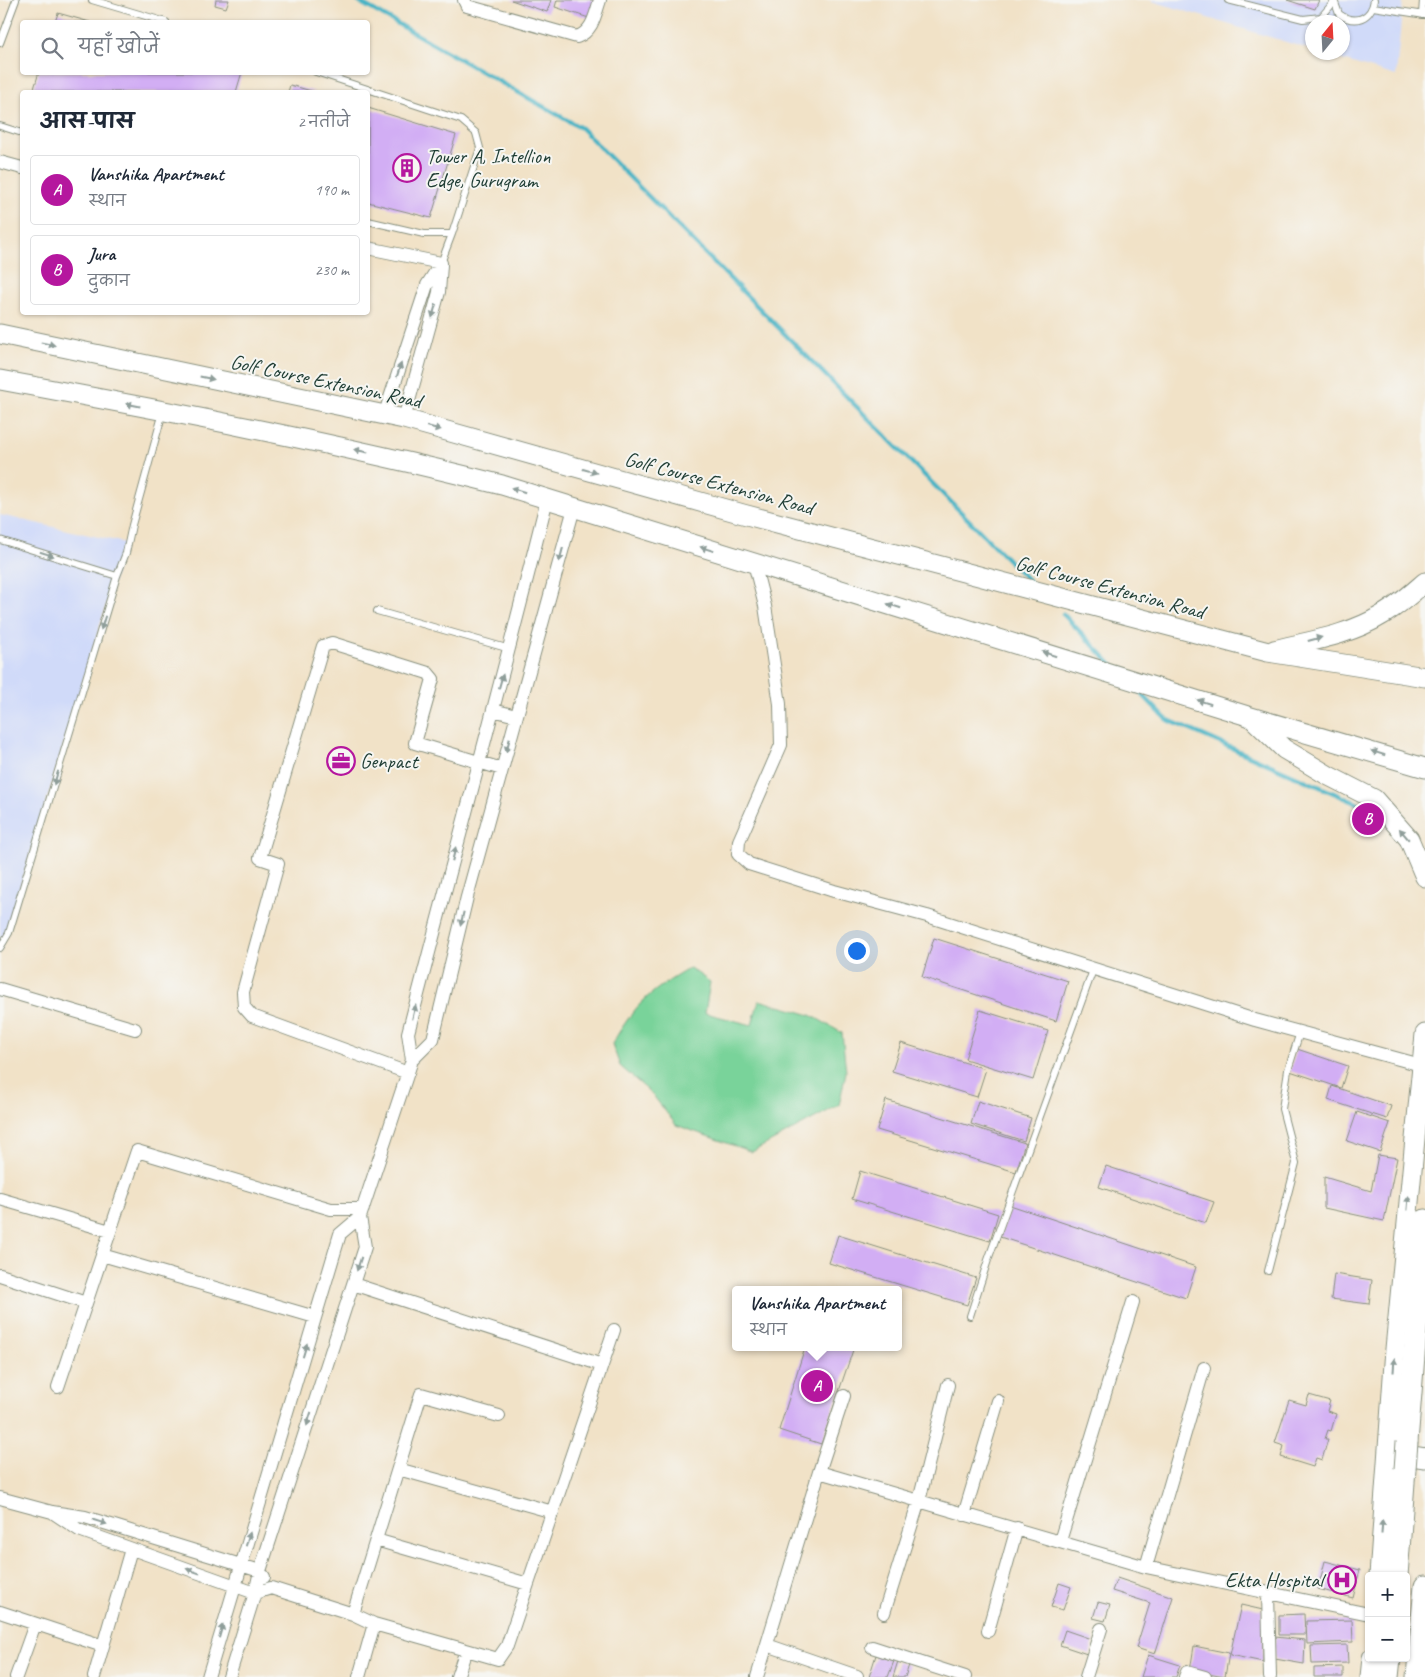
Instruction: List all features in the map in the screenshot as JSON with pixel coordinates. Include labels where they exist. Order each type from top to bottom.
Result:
[{"type":"highway","points":[[1397,1572],[1425,1220]]},
{"type":"highway","points":[[1417,1677],[1425,1586]]},
{"type":"highway","points":[[1388,1677],[1390,1662]]},
{"type":"main road","name":"Golf Course Extension Road","points":[[0,334],[404,419],[743,514],[1268,652],[1425,677]]},
{"type":"main road","points":[[0,380],[398,458],[502,485],[1251,717],[1425,768]]},
{"type":"main road","points":[[1268,652],[1358,626],[1380,616],[1403,601],[1425,582]]},
{"type":"main road","points":[[1251,717],[1284,749],[1329,776],[1374,799],[1409,839],[1425,877]]},
{"type":"main road","points":[[1378,1572],[1425,1034]]},
{"type":"main road","points":[[1388,1452],[1425,1458]]},
{"type":"main road","points":[[1370,1677],[1372,1662]]},
{"type":"street","points":[[464,0],[467,6],[577,37],[587,33],[600,0]]},
{"type":"street","points":[[0,162],[20,167]]},
{"type":"street","points":[[370,248],[441,263]]},
{"type":"street","points":[[384,416],[427,285],[441,263]]},
{"type":"street","points":[[404,419],[439,292],[441,263]]},
{"type":"street","points":[[229,1677],[255,1593],[260,1570],[365,1247],[361,1213],[412,1060],[408,1033],[478,761],[510,650],[546,499]]},
{"type":"street","points":[[412,1060],[433,1039],[467,897],[574,508]]},
{"type":"street","points":[[754,563],[765,606],[780,704],[781,745],[739,841],[738,854],[749,864],[834,891],[928,916],[1092,970],[1300,1032],[1421,1065]]},
{"type":"street","points":[[408,1073],[252,1016],[244,1007],[243,992],[278,864],[260,858],[323,646],[332,643],[428,673],[433,680],[415,744],[502,769]]},
{"type":"street","points":[[493,710],[516,716]]},
{"type":"street","points":[[0,989],[135,1029]]},
{"type":"street","points":[[58,1387],[137,1151],[331,1208],[361,1213]]},
{"type":"street","points":[[0,1199],[110,1231]]},
{"type":"street","points":[[208,1677],[240,1564],[340,1234],[361,1213]]},
{"type":"street","points":[[102,1255],[315,1317]]},
{"type":"street","points":[[0,1275],[86,1303]]},
{"type":"street","points":[[353,1284],[602,1365]]},
{"type":"street","points":[[1060,1541],[1133,1302]]},
{"type":"street","points":[[52,1512],[79,1530],[255,1593],[271,1588],[353,1614],[374,1624],[498,1659],[507,1646],[614,1330]]},
{"type":"street","points":[[1146,1567],[1204,1368]]},
{"type":"street","points":[[884,1613],[919,1501],[948,1385]]},
{"type":"street","points":[[353,1614],[421,1394],[499,1416]]},
{"type":"street","points":[[757,1677],[818,1472],[844,1396]]},
{"type":"street","points":[[964,1515],[998,1401]]},
{"type":"street","points":[[398,1469],[553,1512]]},
{"type":"street","points":[[818,1472],[964,1515],[1017,1528],[1146,1567],[1365,1613]]},
{"type":"street","points":[[0,1498],[52,1512],[85,1517],[260,1570],[271,1588]]},
{"type":"street","points":[[988,1631],[1017,1528]]},
{"type":"street","points":[[376,1540],[528,1584]]},
{"type":"street","points":[[94,1677],[131,1549]]},
{"type":"street","points":[[1268,1593],[1270,1677]]},
{"type":"street","points":[[0,1612],[103,1646]]},
{"type":"street","points":[[16,1677],[35,1624]]},
{"type":"street","points":[[359,1677],[374,1624]]},
{"type":"street","points":[[1086,1677],[1102,1629]]},
{"type":"street","points":[[767,1645],[857,1676]]},
{"type":"street","points":[[872,1647],[965,1677]]},
{"type":"street","points":[[457,1677],[466,1650]]},
{"type":"street","points":[[1185,1677],[1187,1672],[1204,1677]]},
{"type":"lane","points":[[0,44],[16,0]]},
{"type":"lane","points":[[92,0],[159,20]]},
{"type":"lane","points":[[1228,0],[1303,20],[1321,17],[1334,1],[1339,14],[1352,20],[1365,17],[1374,3],[1423,15],[1423,0]]},
{"type":"lane","points":[[325,75],[461,120],[476,134],[480,148],[441,263]]},
{"type":"lane","points":[[0,126],[20,132]]},
{"type":"lane","points":[[370,221],[424,234],[452,234]]},
{"type":"lane","points":[[0,948],[9,933],[117,576],[126,553],[164,412]]},
{"type":"lane","points":[[0,540],[117,576]]},
{"type":"lane","points":[[377,611],[510,650]]},
{"type":"lane","points":[[970,1316],[988,1260],[1092,970]]},
{"type":"lane","points":[[1268,1271],[1296,1163],[1282,1109],[1288,1070],[1300,1032]]},
{"type":"shaded area","points":[[1149,0],[1403,0],[1396,76],[1342,60],[1350,60],[1350,15],[1305,15],[1305,48]]},
{"type":"shaded area","points":[[0,515],[125,543],[0,953]]},
{"type":"green space","points":[[690,968],[710,982],[705,1013],[752,1025],[759,1000],[811,1015],[842,1033],[846,1072],[839,1105],[752,1152],[676,1125],[652,1094],[620,1066],[612,1044],[636,1008],[664,984]]},
{"type":"building","points":[[216,0],[229,0],[226,8],[215,5]]},
{"type":"building","points":[[511,0],[551,0],[547,12]]},
{"type":"building","points":[[557,0],[595,0],[589,18],[555,7]]},
{"type":"building","points":[[1287,0],[1319,0],[1315,9]]},
{"type":"building","points":[[58,13],[83,20],[56,20]]},
{"type":"building","points":[[38,75],[241,75],[237,90],[34,90]]},
{"type":"building","points":[[290,85],[308,90],[289,90]]},
{"type":"building","name":"Tower A, Intellion Edge, Gurugram","points":[[370,109],[456,135],[431,218],[370,203]]},
{"type":"building","points":[[934,938],[1068,981],[1056,1021],[922,977]]},
{"type":"building","points":[[980,1010],[1048,1031],[1033,1080],[965,1059]]},
{"type":"building","points":[[901,1043],[986,1069],[977,1097],[892,1071]]},
{"type":"building","points":[[1297,1049],[1348,1066],[1341,1088],[1290,1071]]},
{"type":"building","points":[[1332,1086],[1391,1106],[1387,1119],[1328,1100]]},
{"type":"building","points":[[886,1100],[1025,1143],[1016,1172],[877,1130]]},
{"type":"building","points":[[978,1101],[1031,1118],[1024,1141],[971,1124]]},
{"type":"building","points":[[1357,1112],[1390,1123],[1380,1152],[1347,1141]]},
{"type":"building","points":[[1378,1155],[1397,1158],[1384,1221],[1324,1208],[1324,1177],[1371,1191]]},
{"type":"building","points":[[1106,1166],[1214,1202],[1206,1223],[1099,1187]]},
{"type":"building","points":[[860,1171],[998,1214],[990,1241],[852,1199]]},
{"type":"building","points":[[1010,1205],[1196,1267],[1186,1298],[1000,1237]]},
{"type":"building","points":[[838,1235],[976,1278],[967,1305],[829,1263]]},
{"type":"building","points":[[1334,1274],[1372,1280],[1369,1304],[1331,1299]]},
{"type":"building","points":[[804,1351],[853,1351],[821,1444],[779,1430]]},
{"type":"building","points":[[1309,1395],[1330,1401],[1327,1411],[1336,1414],[1331,1431],[1328,1430],[1325,1439],[1328,1439],[1322,1460],[1316,1458],[1313,1467],[1281,1457],[1284,1446],[1275,1443],[1289,1400],[1306,1405]]},
{"type":"building","points":[[1325,1561],[1360,1570],[1353,1598],[1318,1589]]},
{"type":"building","points":[[1117,1578],[1173,1597],[1155,1654],[1136,1648],[1150,1603],[1112,1591]]},
{"type":"building","points":[[1059,1583],[1071,1587],[1063,1610],[1051,1607]]},
{"type":"building","points":[[1098,1602],[1110,1605],[1105,1621],[1093,1618]]},
{"type":"building","points":[[1241,1605],[1263,1610],[1263,1662],[1230,1655]]},
{"type":"building","points":[[1304,1614],[1305,1635],[1279,1635],[1279,1615]]},
{"type":"building","points":[[1352,1620],[1353,1642],[1307,1644],[1306,1621]]},
{"type":"building","points":[[1065,1630],[1094,1640],[1090,1655],[1060,1645]]},
{"type":"building","points":[[1275,1637],[1305,1640],[1304,1664],[1275,1659]]},
{"type":"building","points":[[1347,1645],[1348,1663],[1312,1664],[1311,1646]]},
{"type":"building","points":[[1194,1646],[1229,1653],[1225,1677],[1190,1671]]},
{"type":"building","points":[[876,1655],[894,1661],[888,1677],[869,1677]]},
{"type":"building","points":[[1148,1655],[1180,1665],[1176,1677],[1141,1677]]},
{"type":"building","points":[[898,1661],[909,1665],[905,1677],[893,1677]]},
{"type":"building","points":[[1343,1667],[1343,1677],[1314,1677],[1314,1668]]},
{"type":"waterway","points":[[356,0],[581,128],[1030,582]]},
{"type":"waterway","points":[[1063,614],[1114,667]]},
{"type":"waterway","points":[[1136,688],[1166,719],[1361,805]]},
{"type":"place","name":"Tower A, Intellion Edge, Gurugram","points":[[407,168]]},
{"type":"place","name":"Genpact","points":[[341,761]]},
{"type":"place","name":"Jura","points":[[1368,819]]},
{"type":"place","name":"Vanshika Apartment","points":[[817,1386]]},
{"type":"place","name":"Ekta Hospital","points":[[1342,1580]]}]
